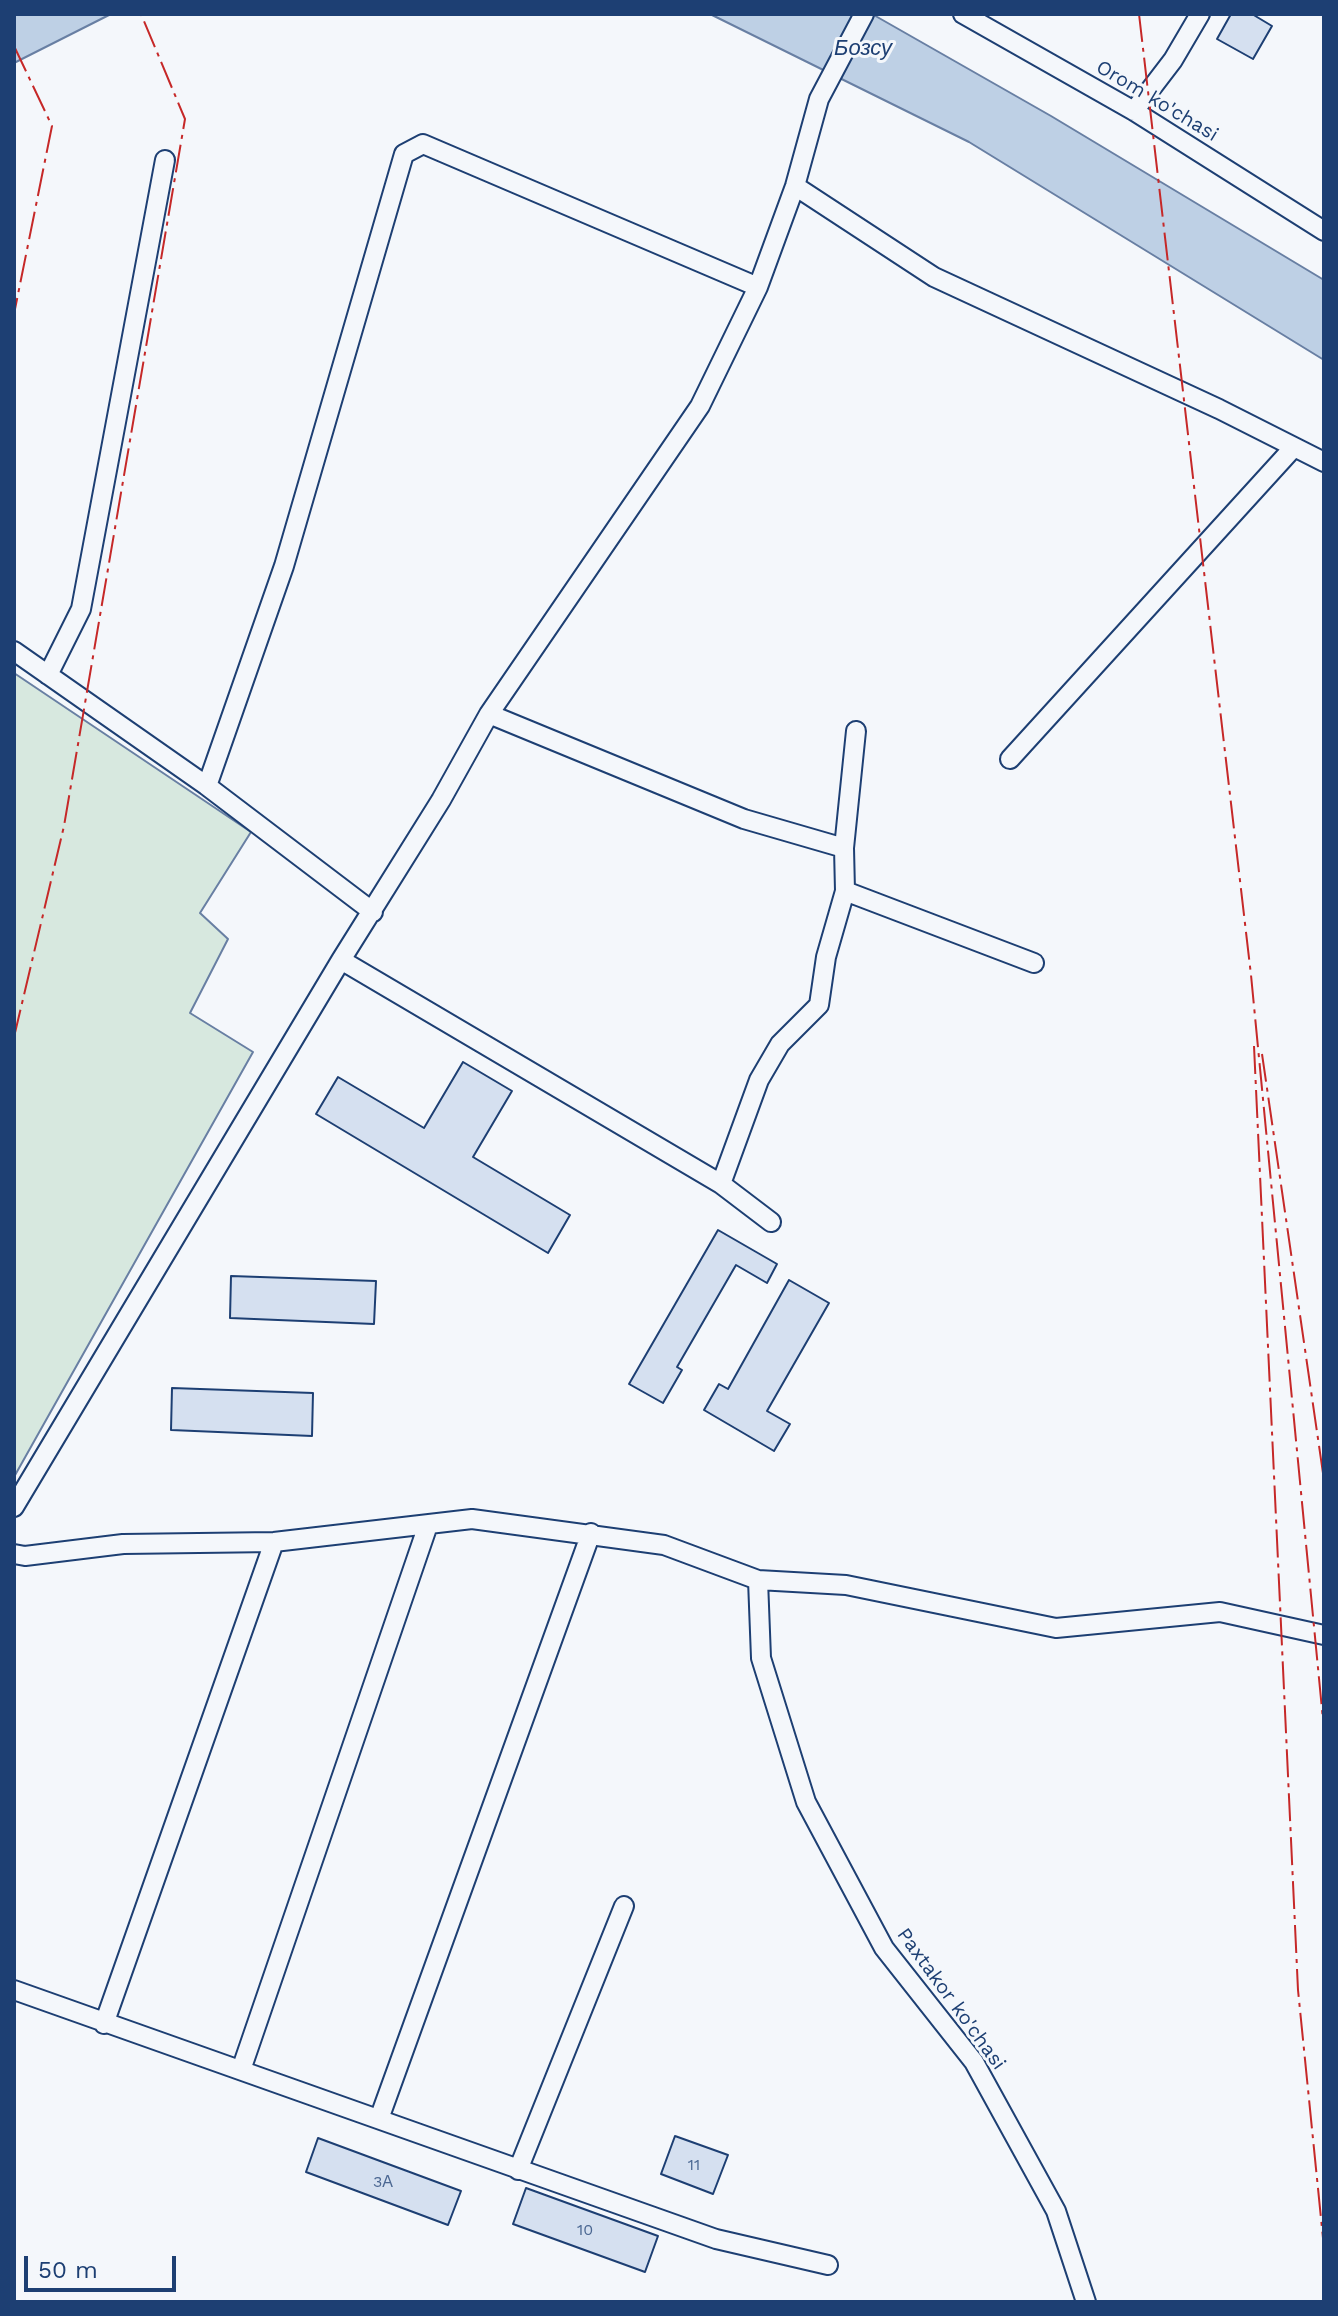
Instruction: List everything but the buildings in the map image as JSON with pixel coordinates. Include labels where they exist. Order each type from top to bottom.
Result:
[{"type":"street","points":[[14,1507],[489,714],[700,406],[758,287],[795,186],[819,99],[864,14]]},
{"type":"street","name":"Orom ko'chasi","points":[[963,14],[1134,111],[1324,231]]},
{"type":"street","points":[[1134,111],[1173,60],[1200,14]]},
{"type":"street","points":[[207,786],[284,566],[404,154],[423,144],[758,287]]},
{"type":"street","points":[[48,675],[81,609],[165,160]]},
{"type":"street","points":[[795,186],[934,277],[1324,462]]},
{"type":"street","points":[[1010,759],[1294,447]]},
{"type":"street","points":[[14,651],[207,786],[373,912]]},
{"type":"street","points":[[489,714],[744,819],[844,848]]},
{"type":"street","points":[[721,1184],[759,1080],[780,1044],[819,1005],[826,957],[845,891],[844,848],[856,731]]},
{"type":"street","points":[[845,891],[1034,963]]},
{"type":"street","points":[[341,960],[721,1184],[771,1222]]},
{"type":"street","points":[[14,1554],[25,1556],[123,1544],[274,1542],[472,1519],[664,1545],[758,1580],[846,1585],[1056,1628],[1220,1612],[1324,1635]]},
{"type":"street","points":[[241,2070],[428,1525]]},
{"type":"street","points":[[379,2119],[591,1533]]},
{"type":"street","points":[[104,2024],[274,1542]]},
{"type":"street","name":"Paxtakor ko'chasi","points":[[758,1580],[761,1658],[806,1802],[884,1948],[974,2062],[1056,2211],[1086,2302]]},
{"type":"street","points":[[518,2170],[624,1906]]},
{"type":"street","points":[[14,1990],[716,2239],[828,2265]]},
{"type":"shaded area","points":[[14,673],[251,832],[200,913],[228,939],[190,1013],[253,1052],[14,1477]]},
{"type":"water","points":[[14,14],[111,14],[14,63]]},
{"type":"water","name":"Бозсу","points":[[710,14],[872,14],[1051,116],[1324,280],[1324,360],[969,142]]},
{"type":"power","points":[[14,1037],[64,826],[185,119],[141,14]]},
{"type":"power","points":[[1139,14],[1251,975],[1324,1730]]},
{"type":"power","points":[[14,46],[52,126],[14,314]]},
{"type":"power","points":[[1254,1046],[1298,1990],[1324,2248]]},
{"type":"power","points":[[1262,1054],[1324,1480]]}]
